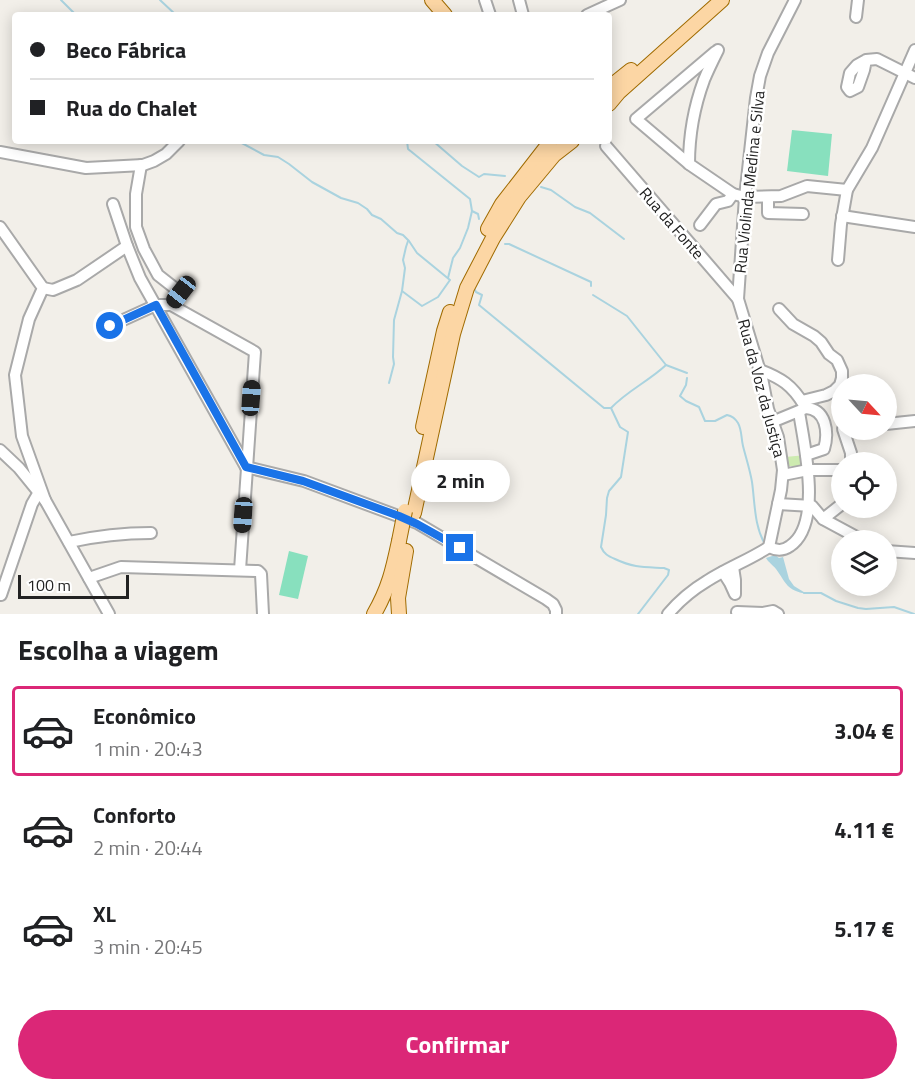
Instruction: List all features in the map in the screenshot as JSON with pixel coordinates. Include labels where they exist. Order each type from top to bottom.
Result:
[{"type":"main road","points":[[432,0],[442,12]]},
{"type":"main road","points":[[443,0],[453,12]]},
{"type":"main road","points":[[612,84],[635,67],[708,0]]},
{"type":"main road","points":[[612,100],[722,0]]},
{"type":"main road","points":[[410,512],[444,331],[460,285],[478,246],[502,204],[549,144]]},
{"type":"main road","points":[[374,614],[388,587],[403,542],[453,334],[467,288],[497,231],[519,197],[554,155],[568,144]]},
{"type":"main road","points":[[399,614],[398,598],[403,567],[403,542]]},
{"type":"street","points":[[594,12],[620,0]]},
{"type":"street","name":"Rua Violinda Medina e Silva","points":[[738,300],[745,197],[760,76],[768,53],[795,0]]},
{"type":"street","points":[[856,17],[858,0]]},
{"type":"street","points":[[689,164],[689,148],[695,113],[704,80],[718,50],[636,119],[689,164],[734,194],[745,197],[781,196],[807,186],[847,190]]},
{"type":"street","points":[[838,260],[847,190],[910,76],[915,50]]},
{"type":"street","points":[[866,60],[877,59],[910,76]]},
{"type":"street","points":[[0,152],[86,168],[141,165],[166,154],[176,144]]},
{"type":"street","name":"Rua da Fonte","points":[[606,146],[738,300]]},
{"type":"street","points":[[141,165],[136,194],[136,226],[144,249],[158,275],[181,292],[171,305]]},
{"type":"street","points":[[700,225],[716,204],[728,201],[734,194]]},
{"type":"street","points":[[768,196],[768,213],[803,214]]},
{"type":"street","points":[[113,204],[140,279],[246,467],[303,481],[417,524],[546,599],[553,604],[556,614]]},
{"type":"street","points":[[842,216],[915,227]]},
{"type":"street","points":[[0,227],[43,288],[54,290],[77,280],[127,246]]},
{"type":"street","points":[[42,496],[22,436],[15,375],[30,319],[43,288]]},
{"type":"street","name":"Rua da Voz da Justiça","points":[[738,300],[778,437],[783,475],[782,490],[769,547]]},
{"type":"street","points":[[110,326],[156,305],[171,305],[255,352],[240,570]]},
{"type":"street","points":[[772,422],[834,391],[840,385],[842,378],[842,371],[837,360],[829,354],[821,342],[793,324],[779,309]]},
{"type":"street","points":[[669,613],[680,601],[706,581],[769,547],[780,550],[788,547],[795,542],[804,526],[809,505],[802,407],[790,386],[760,370]]},
{"type":"street","points":[[802,407],[812,408],[820,413],[827,429],[824,449],[806,455]]},
{"type":"street","points":[[897,423],[915,421]]},
{"type":"street","points":[[0,450],[19,468],[42,496],[110,614]]},
{"type":"street","points":[[783,475],[808,470],[831,470]]},
{"type":"street","points":[[1,595],[32,504],[42,496]]},
{"type":"street","points":[[778,504],[809,505],[816,509],[823,519],[843,530]]},
{"type":"street","points":[[823,519],[831,513]]},
{"type":"street","points":[[69,542],[96,536],[151,533]]},
{"type":"street","points":[[897,552],[915,553]]},
{"type":"street","points":[[89,578],[121,567],[258,571],[261,574],[263,614]]},
{"type":"street","points":[[728,569],[735,580],[737,613],[774,611],[778,614]]},
{"type":"green space","points":[[792,130],[832,134],[828,176],[787,171]]},
{"type":"green space","points":[[806,455],[808,466],[786,466],[785,457]]},
{"type":"green space","points":[[289,551],[308,556],[298,599],[279,595]]},
{"type":"water","points":[[775,555],[779,558],[783,557],[789,579],[794,586],[807,594],[791,588],[766,558]]},
{"type":"waterway","points":[[61,0],[73,12]]},
{"type":"waterway","points":[[160,0],[173,12]]},
{"type":"waterway","points":[[244,144],[264,155],[278,157],[312,182],[341,198],[358,203],[397,233],[403,235],[417,253],[450,280],[438,297],[422,306],[402,291]]},
{"type":"waterway","points":[[407,144],[408,149],[470,199],[472,211],[468,228],[453,258],[448,278]]},
{"type":"waterway","points":[[436,144],[479,177],[484,174],[505,176]]},
{"type":"waterway","points":[[541,187],[551,190],[575,207],[590,213],[624,239]]},
{"type":"waterway","points":[[472,211],[478,214],[479,219]]},
{"type":"waterway","points":[[389,383],[394,364],[394,320],[402,291],[405,268],[403,260],[408,241]]},
{"type":"waterway","points":[[505,244],[591,282],[591,286]]},
{"type":"waterway","points":[[475,290],[482,295],[479,305],[604,408],[611,408],[666,365],[687,373]]},
{"type":"waterway","points":[[593,295],[627,316],[666,365]]},
{"type":"waterway","points":[[687,378],[680,396],[699,407],[705,421],[715,421],[727,415],[735,419],[739,426],[752,482],[757,523],[766,546]]},
{"type":"waterway","points":[[611,408],[620,427],[628,432],[621,477],[609,491],[607,498],[601,547],[608,556],[628,564],[669,570],[668,575],[638,614]]},
{"type":"waterway","points":[[804,593],[821,593],[858,608],[894,607],[914,614]]},
{"type":"route","points":[[110,326],[156,305],[246,467],[303,481],[399,516],[460,548]]}]
